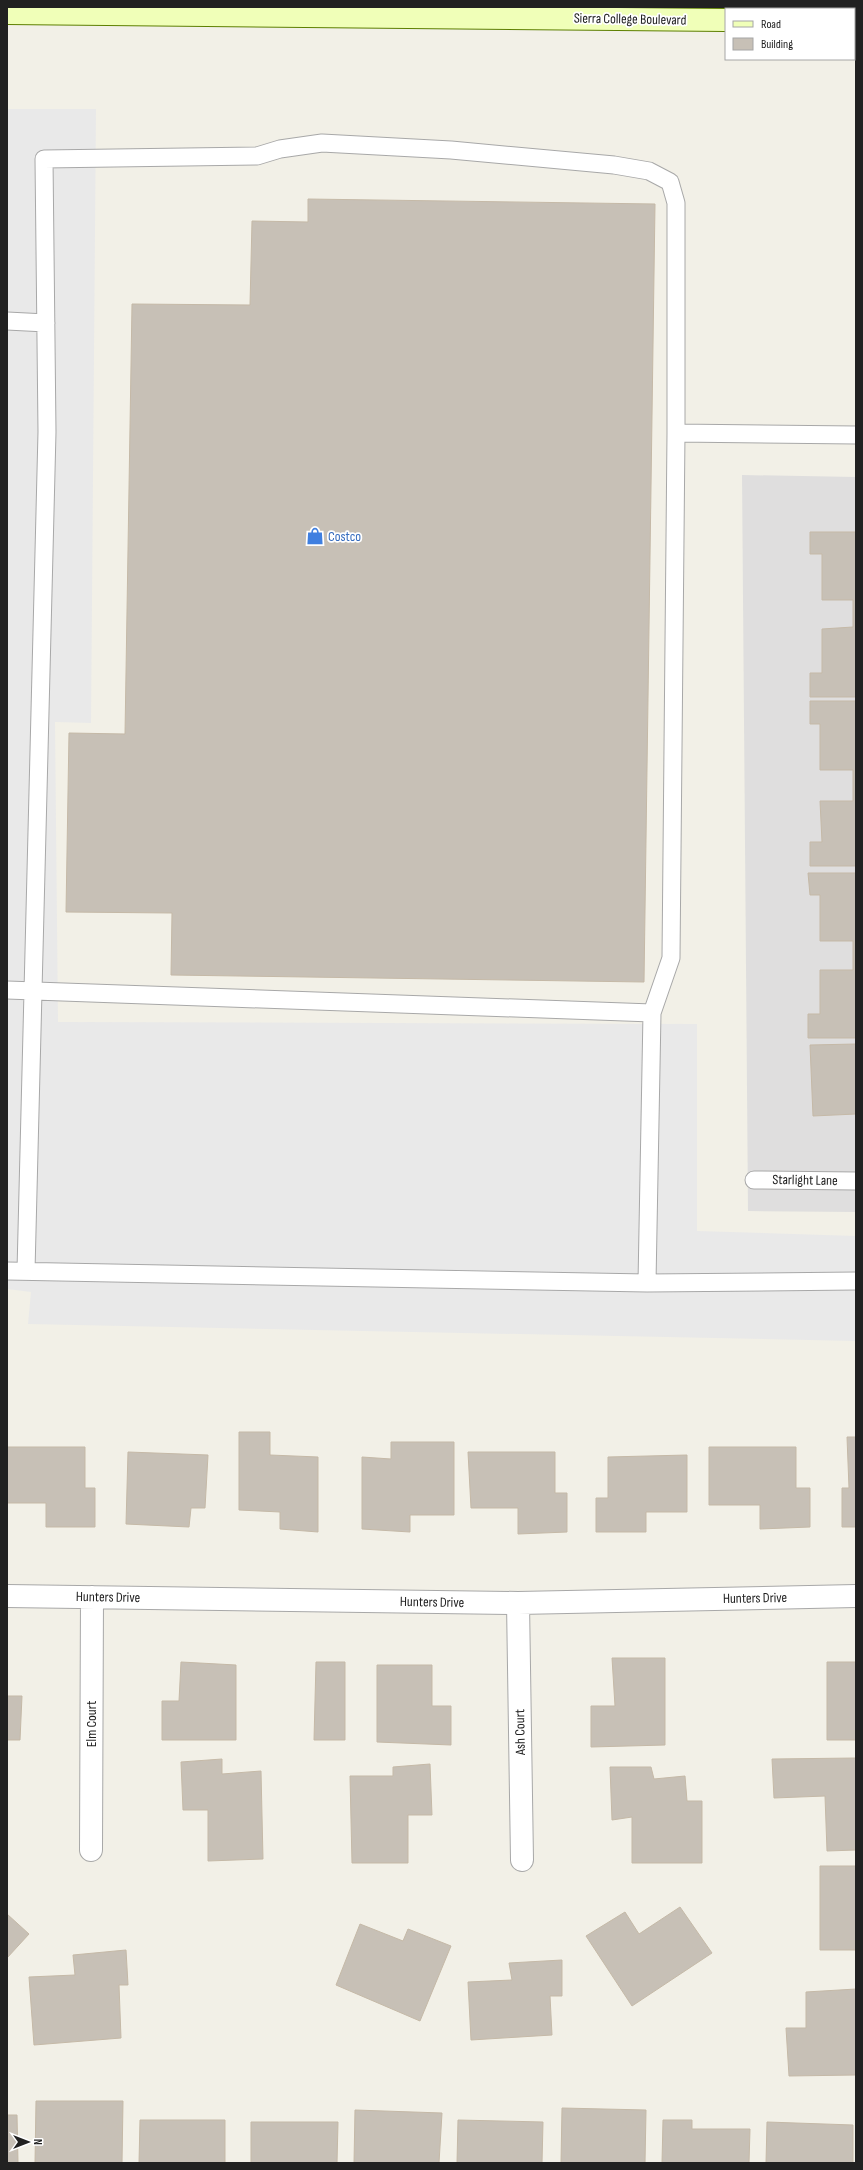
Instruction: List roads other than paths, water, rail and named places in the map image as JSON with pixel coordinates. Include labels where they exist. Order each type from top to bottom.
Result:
[{"type":"main road","points":[[415,17],[453,7]]},
{"type":"main road","name":"Sierra College Boulevard","points":[[7,13],[725,20]]},
{"type":"street","name":"Hunters Drive","points":[[7,1596],[518,1603],[856,1596]]},
{"type":"street","name":"Elm Court","points":[[91,1850],[92,1597]]},
{"type":"street","name":"Ash Court","points":[[518,1603],[522,1860]]},
{"type":"lane","points":[[26,1271],[47,440],[44,159],[257,156],[280,149],[322,143],[451,150],[614,165],[649,171],[670,182],[676,202],[676,433],[671,958],[652,1013],[647,1283]]},
{"type":"lane","points":[[7,321],[46,322]]},
{"type":"lane","points":[[676,433],[856,434]]},
{"type":"lane","points":[[7,990],[652,1013]]},
{"type":"lane","name":"Starlight Lane","points":[[754,1180],[856,1181]]},
{"type":"lane","points":[[7,1271],[647,1283],[856,1281]]},
{"type":"place","name":"Costco","points":[[315,536]]}]
